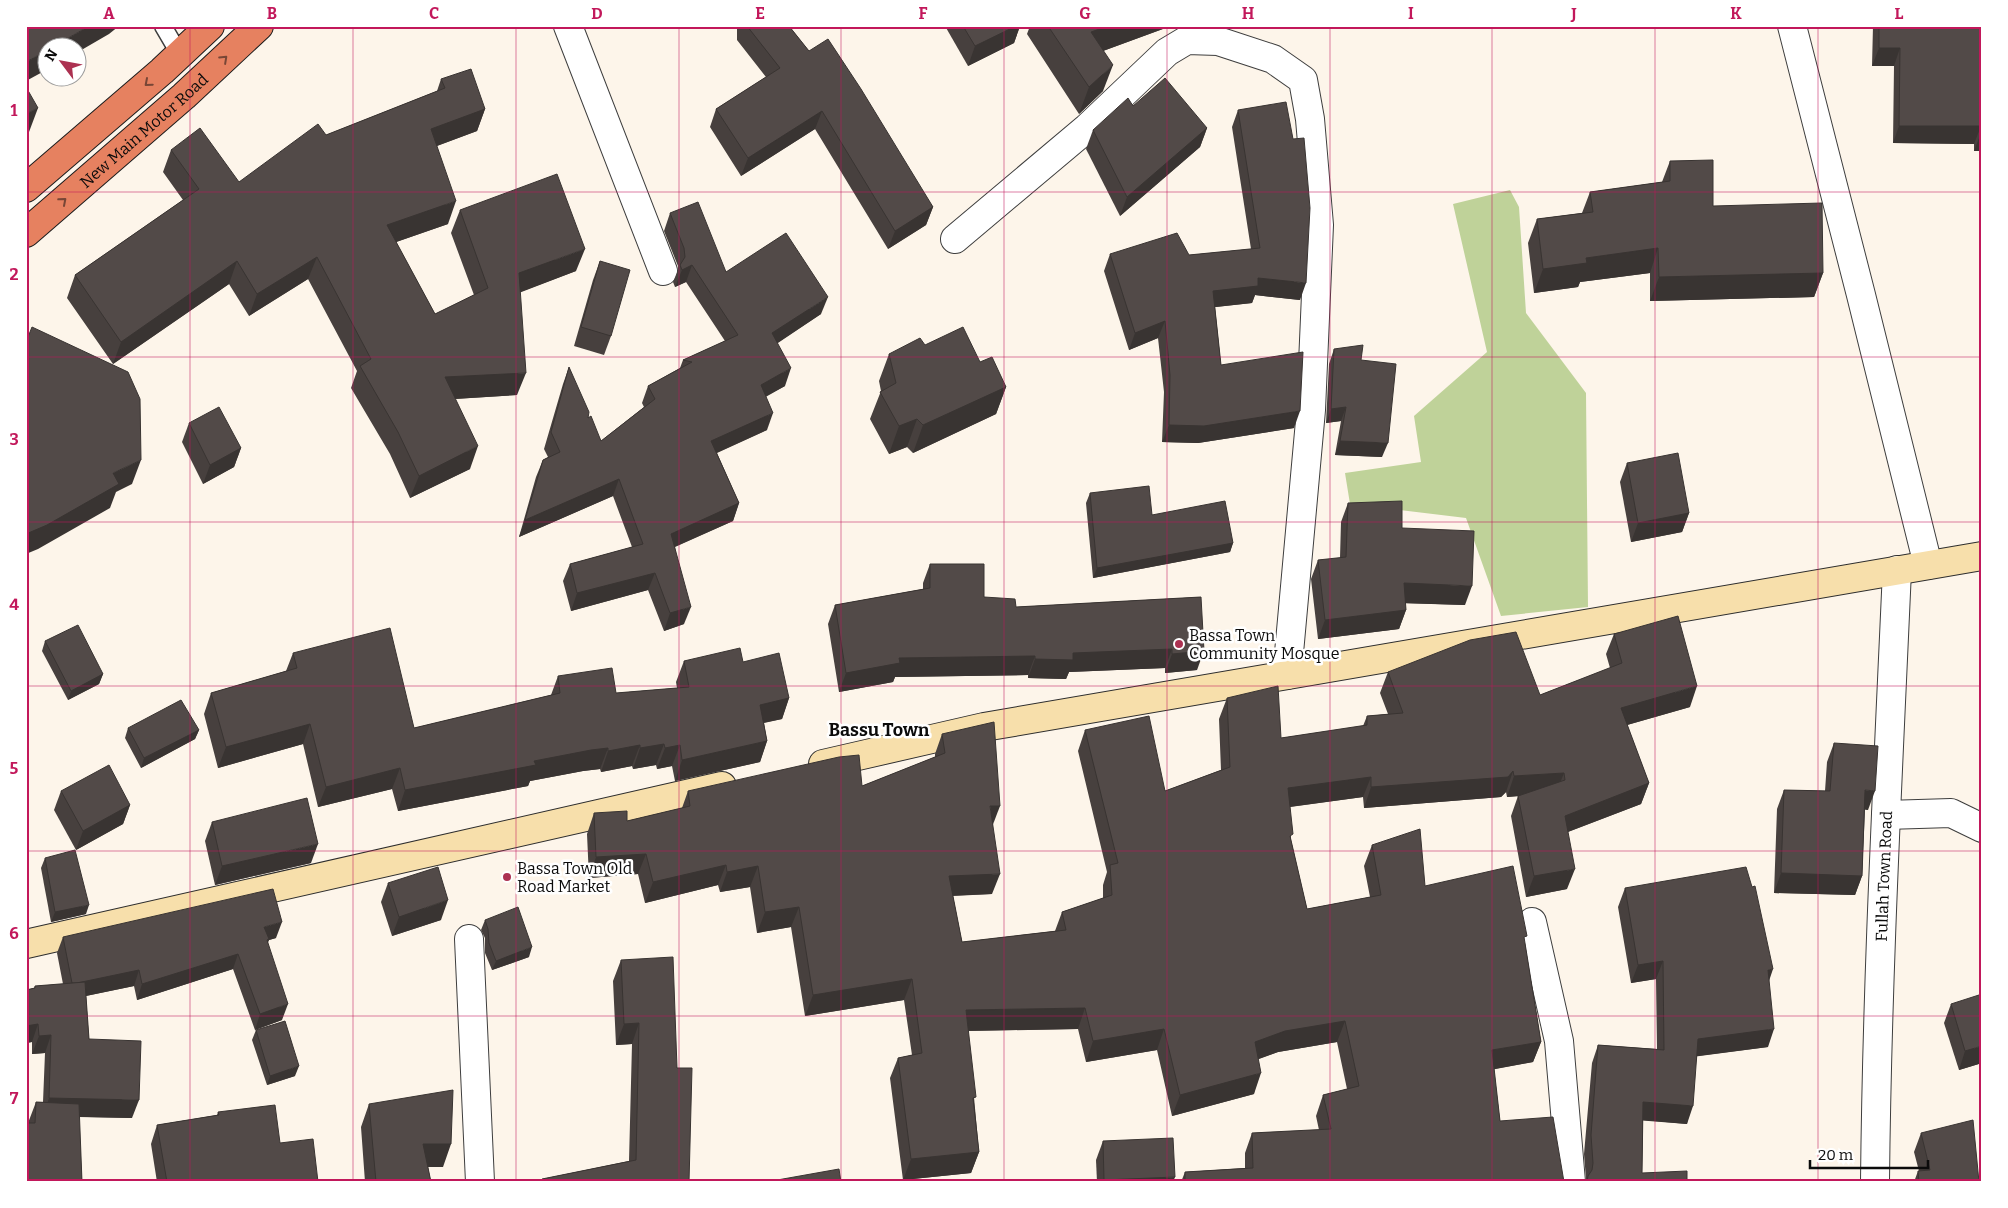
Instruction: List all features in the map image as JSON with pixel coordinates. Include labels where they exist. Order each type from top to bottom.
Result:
[{"type":"highway","name":"New Main Motor Road","points":[[26,188],[180,55],[210,26]]},
{"type":"highway","name":"New Main Motor Road","points":[[26,233],[184,96],[259,26]]},
{"type":"street","points":[[568,26],[663,271]]},
{"type":"street","points":[[1792,26],[1862,295],[1928,564]]},
{"type":"street","points":[[955,239],[1087,128],[1167,52],[1187,40],[1218,41],[1273,59],[1303,80],[1310,119],[1319,225],[1311,410],[1287,675]]},
{"type":"street","points":[[800,769],[984,727],[1982,556]]},
{"type":"street","name":"Fullah Town Road","points":[[1875,1182],[1876,1094],[1886,815],[1897,570]]},
{"type":"street","points":[[26,944],[742,782]]},
{"type":"street","points":[[1886,815],[1951,813],[1982,828]]},
{"type":"street","points":[[1532,922],[1559,1041],[1570,1182]]},
{"type":"street","points":[[469,939],[480,1182]]},
{"type":"lane","points":[[163,26],[180,55]]},
{"type":"green space","points":[[1510,190],[1519,207],[1526,313],[1586,393],[1588,607],[1501,616],[1466,518],[1350,504],[1345,473],[1421,462],[1414,416],[1487,352],[1453,204]]},
{"type":"building","points":[[26,26],[89,26],[68,38],[38,38],[38,55],[26,62]]},
{"type":"building","points":[[747,26],[789,26],[809,51],[828,39],[933,207],[895,231],[822,111],[748,158],[716,109],[780,68]]},
{"type":"building","points":[[963,26],[1016,26],[975,46]]},
{"type":"building","points":[[1048,26],[1108,26],[1091,32],[1113,65],[1089,87]]},
{"type":"building","points":[[1879,26],[1982,26],[1982,133],[1981,126],[1899,126],[1900,48],[1879,48]]},
{"type":"building","points":[[471,69],[485,109],[431,129],[456,201],[387,225],[435,314],[488,288],[460,210],[557,174],[585,249],[519,273],[526,373],[445,377],[478,446],[419,476],[398,432],[360,366],[371,359],[317,257],[257,294],[237,261],[121,342],[75,275],[199,189],[171,150],[200,128],[239,182],[318,124],[326,135],[445,88],[441,79]]},
{"type":"building","points":[[1165,78],[1207,128],[1127,197],[1093,130],[1128,98],[1133,106]]},
{"type":"building","points":[[26,87],[38,108],[26,114]]},
{"type":"building","points":[[1286,102],[1293,139],[1304,138],[1310,208],[1306,283],[1258,278],[1258,286],[1213,291],[1221,365],[1303,352],[1300,411],[1204,426],[1169,425],[1170,375],[1165,321],[1135,333],[1110,254],[1177,233],[1189,255],[1260,248],[1238,110]]},
{"type":"building","points":[[1713,160],[1713,206],[1822,203],[1823,273],[1659,277],[1658,248],[1586,258],[1587,263],[1543,269],[1537,219],[1593,212],[1590,192],[1670,181],[1670,161]]},
{"type":"building","points":[[698,202],[726,272],[786,233],[828,297],[772,333],[791,368],[761,385],[773,413],[711,441],[739,503],[671,534],[691,607],[670,613],[655,573],[577,593],[570,564],[643,544],[619,479],[525,520],[543,460],[560,452],[551,432],[569,367],[589,412],[588,418],[591,416],[601,441],[655,399],[648,386],[692,362],[683,360],[738,335],[692,265],[682,270],[680,265],[685,257],[684,248],[670,213]]},
{"type":"building","points":[[600,261],[630,270],[611,336],[581,327]]},
{"type":"building","points":[[32,327],[128,372],[140,399],[141,460],[113,473],[119,484],[47,525],[26,534],[26,342]]},
{"type":"building","points":[[963,327],[980,362],[992,357],[1006,387],[923,425],[917,419],[899,426],[880,392],[896,383],[889,354],[920,338],[925,345]]},
{"type":"building","points":[[1363,345],[1361,360],[1396,364],[1388,443],[1340,441],[1346,407],[1331,409],[1334,349]]},
{"type":"building","points":[[219,407],[241,448],[210,465],[189,423]]},
{"type":"building","points":[[1678,453],[1689,513],[1638,523],[1627,463]]},
{"type":"building","points":[[1149,486],[1152,515],[1225,501],[1233,543],[1097,568],[1090,493]]},
{"type":"building","points":[[1402,501],[1402,528],[1474,531],[1472,586],[1404,583],[1406,610],[1325,620],[1318,560],[1346,557],[1348,503]]},
{"type":"building","points":[[930,564],[984,564],[984,597],[1015,599],[1016,607],[1201,597],[1204,651],[1172,654],[1172,649],[1073,653],[1073,660],[1035,659],[1035,656],[899,658],[900,663],[846,673],[835,605],[930,588]]},
{"type":"building","points":[[1678,616],[1697,686],[1621,708],[1649,783],[1565,816],[1575,869],[1534,876],[1518,796],[1565,780],[1564,773],[1514,776],[1513,771],[1508,777],[1371,787],[1371,777],[1288,788],[1293,834],[1290,836],[1307,909],[1381,895],[1372,845],[1420,829],[1425,886],[1513,866],[1527,936],[1524,937],[1541,1042],[1492,1050],[1500,1121],[1553,1117],[1564,1182],[1185,1182],[1185,1172],[1253,1168],[1252,1133],[1331,1129],[1323,1095],[1359,1086],[1345,1021],[1285,1031],[1255,1042],[1261,1073],[1180,1095],[1164,1029],[1093,1041],[1085,1008],[966,1010],[976,1097],[973,1098],[979,1152],[911,1159],[898,1058],[922,1053],[912,979],[813,995],[799,907],[765,912],[758,866],[727,872],[726,865],[653,882],[646,854],[596,857],[594,813],[627,811],[627,821],[690,806],[688,791],[839,757],[859,755],[862,786],[945,753],[942,734],[994,722],[1000,806],[990,806],[1000,874],[949,876],[962,942],[1066,930],[1062,912],[1112,895],[1110,865],[1118,863],[1085,730],[1149,716],[1165,791],[1230,767],[1227,698],[1278,686],[1281,738],[1367,725],[1367,716],[1403,713],[1388,672],[1470,640],[1516,632],[1540,695],[1622,663],[1614,634]]},
{"type":"building","points":[[78,625],[103,674],[71,691],[45,641]]},
{"type":"building","points":[[390,628],[414,728],[560,693],[558,676],[612,668],[616,693],[689,687],[684,661],[740,648],[743,662],[779,653],[789,698],[760,705],[767,741],[682,760],[680,745],[665,748],[664,744],[640,748],[640,745],[608,751],[608,748],[591,750],[534,761],[536,765],[405,790],[400,768],[326,787],[310,724],[226,747],[211,693],[297,668],[293,653]]},
{"type":"building","points":[[181,700],[199,730],[144,758],[128,728]]},
{"type":"building","points":[[1834,743],[1878,746],[1875,791],[1865,790],[1862,876],[1781,873],[1784,790],[1830,791]]},
{"type":"building","points":[[109,765],[130,805],[83,831],[61,791]]},
{"type":"building","points":[[307,798],[318,844],[222,866],[212,822]]},
{"type":"building","points":[[75,850],[89,905],[55,912],[45,858]]},
{"type":"building","points":[[438,867],[448,900],[399,917],[388,883]]},
{"type":"building","points":[[1746,867],[1752,887],[1755,886],[1773,969],[1768,970],[1774,1029],[1698,1039],[1693,1106],[1643,1102],[1642,1173],[1687,1171],[1687,1182],[1587,1182],[1593,1163],[1591,1135],[1598,1045],[1664,1050],[1663,961],[1638,965],[1625,888]]},
{"type":"building","points":[[273,889],[282,922],[264,927],[288,1004],[260,1014],[238,954],[142,984],[139,970],[72,983],[63,937]]},
{"type":"building","points":[[518,907],[532,947],[496,961],[489,943],[485,920]]},
{"type":"building","points":[[673,957],[677,1068],[692,1068],[689,1182],[543,1182],[542,1179],[636,1160],[639,1023],[624,1024],[621,960]]},
{"type":"building","points":[[85,982],[89,1039],[141,1041],[139,1100],[49,1098],[51,1035],[39,1036],[38,1024],[26,1026],[26,990],[35,988],[35,986]]},
{"type":"building","points":[[1982,994],[1982,1046],[1965,1051],[1951,1004]]},
{"type":"building","points":[[285,1021],[299,1066],[270,1076],[256,1030]]},
{"type":"building","points":[[453,1090],[451,1144],[423,1144],[431,1182],[376,1182],[369,1104]]},
{"type":"building","points":[[36,1102],[79,1104],[82,1182],[26,1182],[26,1123],[35,1123]]},
{"type":"building","points":[[275,1105],[280,1143],[313,1139],[318,1182],[167,1182],[157,1125],[219,1115],[218,1112]]},
{"type":"building","points":[[1973,1120],[1979,1182],[1919,1182],[1918,1171],[1930,1170],[1921,1133]]},
{"type":"building","points":[[1173,1138],[1175,1177],[1104,1180],[1103,1141]]},
{"type":"building","points":[[839,1169],[841,1182],[766,1182]]},
{"type":"place","name":"Bassa Town Community Mosque","points":[[1179,644]]},
{"type":"place","name":"Bassa Town Old Road Market","points":[[507,877]]},
{"type":"district","name":"Bassu Town","points":[[879,730]]}]
